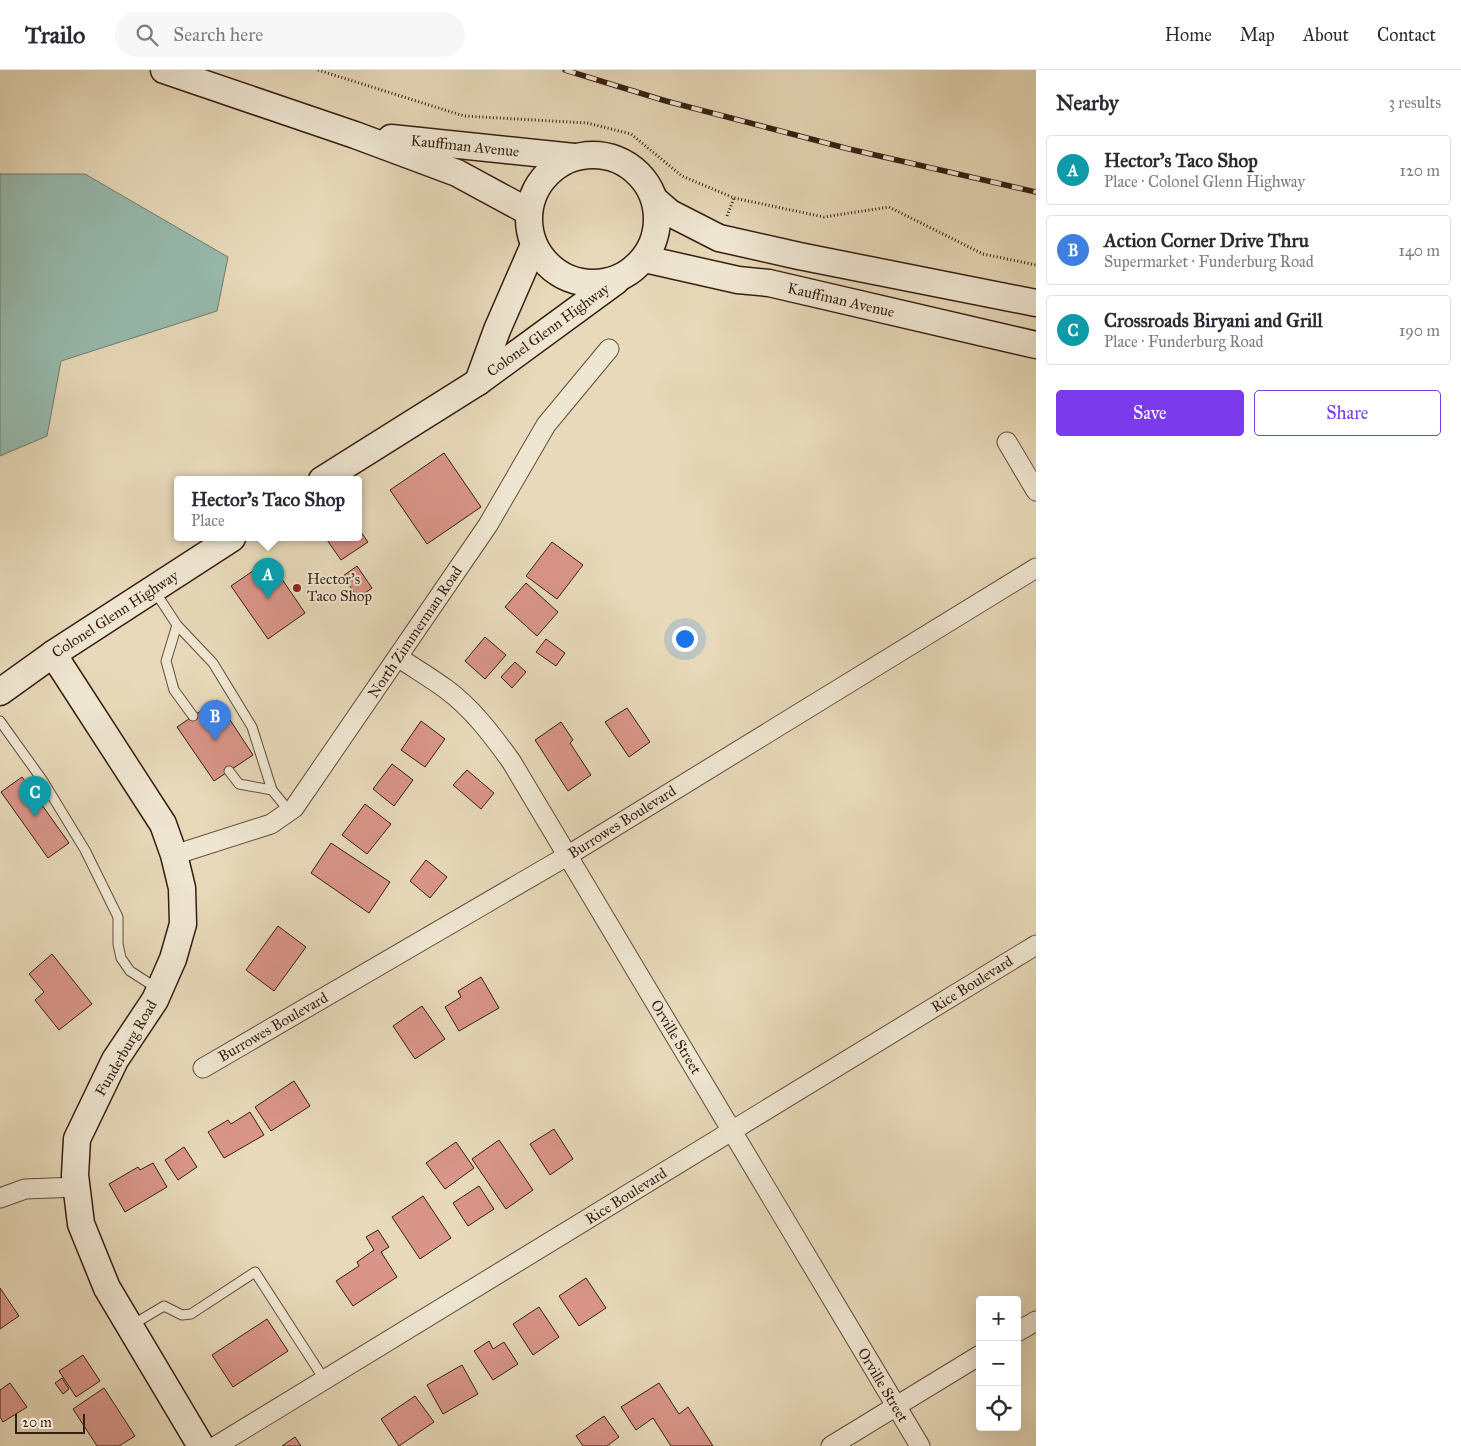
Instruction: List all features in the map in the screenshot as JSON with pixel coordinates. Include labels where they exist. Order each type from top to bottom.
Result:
[{"type":"street","name":"Kauffman Avenue","points":[[164,70],[355,135],[457,173],[529,212]]},
{"type":"street","name":"Kauffman Avenue","points":[[355,135],[574,157]]},
{"type":"street","points":[[589,154],[617,159],[641,175],[649,186],[655,200],[658,214],[653,245],[645,259],[633,270],[618,279],[602,283],[586,283],[570,279],[555,271],[543,259],[534,245],[530,229],[529,212],[533,196],[549,172],[561,163],[574,157],[589,154]]},
{"type":"street","points":[[655,200],[670,213],[719,238],[799,256],[1036,303]]},
{"type":"street","name":"Colonel Glenn Highway","points":[[478,382],[497,330],[534,245]]},
{"type":"street","name":"Kauffman Avenue","points":[[645,259],[738,280],[769,284],[1036,345]]},
{"type":"street","name":"Colonel Glenn Highway","points":[[328,476],[478,382],[618,279]]},
{"type":"street","name":"North Zimmerman Road","points":[[174,855],[271,824],[294,808],[488,525],[546,425],[609,349]]},
{"type":"street","points":[[1007,442],[1036,492]]},
{"type":"street","name":"Colonel Glenn Highway","points":[[0,692],[53,654],[228,541]]},
{"type":"street","name":"Burrowes Boulevard","points":[[203,1068],[568,856],[1036,568]]},
{"type":"street","name":"Funderburg Road","points":[[53,654],[163,824],[174,855],[182,888],[183,924],[172,959],[154,1000],[115,1060],[77,1138],[75,1175],[81,1224],[107,1288],[200,1446]]},
{"type":"street","name":"Orville Street","points":[[398,658],[447,690],[486,726],[512,761],[920,1446]]},
{"type":"street","name":"Rice Boulevard","points":[[216,1446],[1036,945]]},
{"type":"street","points":[[0,1198],[25,1189],[77,1187]]},
{"type":"street","points":[[1021,1330],[1036,1321]]},
{"type":"street","points":[[831,1446],[976,1357]]},
{"type":"lane","points":[[154,590],[177,625],[213,663],[252,727],[272,790],[289,811]]},
{"type":"lane","points":[[177,625],[166,661],[174,690],[193,716]]},
{"type":"lane","points":[[0,721],[43,781],[89,858],[118,916],[118,944],[122,958],[130,971],[159,989]]},
{"type":"lane","points":[[229,771],[239,784],[272,790]]},
{"type":"lane","points":[[130,1326],[164,1306],[182,1315],[191,1314],[255,1272],[324,1379]]},
{"type":"path","points":[[318,70],[464,116],[587,124],[631,134],[682,176],[734,198],[824,217],[889,208],[983,254],[1036,264]]},
{"type":"water","points":[[0,174],[85,174],[228,257],[217,311],[61,361],[47,436],[0,456]]},
{"type":"building","points":[[444,453],[481,507],[427,544],[390,490]]},
{"type":"building","points":[[362,534],[368,542],[341,560],[328,541],[362,541]]},
{"type":"building","points":[[552,542],[583,565],[557,599],[526,576]]},
{"type":"building","points":[[269,560],[305,613],[268,639],[231,586]]},
{"type":"building","points":[[357,566],[372,588],[358,598],[343,576]]},
{"type":"building","points":[[526,583],[558,612],[537,636],[505,607]]},
{"type":"building","points":[[485,637],[506,655],[485,679],[465,661]]},
{"type":"building","points":[[546,639],[565,653],[556,666],[536,652]]},
{"type":"building","points":[[515,662],[526,672],[512,688],[501,677]]},
{"type":"building","points":[[217,700],[253,755],[214,781],[177,727]]},
{"type":"building","points":[[627,708],[650,742],[629,757],[605,722]]},
{"type":"building","points":[[421,721],[445,739],[425,767],[401,750]]},
{"type":"building","points":[[561,722],[573,740],[570,743],[591,775],[568,791],[535,740]]},
{"type":"building","points":[[392,764],[413,780],[394,806],[373,789]]},
{"type":"building","points":[[467,770],[494,793],[481,809],[453,785]]},
{"type":"building","points":[[22,777],[69,843],[48,858],[1,792]]},
{"type":"building","points":[[365,804],[391,824],[367,854],[342,835]]},
{"type":"building","points":[[331,843],[390,882],[369,913],[311,873]]},
{"type":"building","points":[[426,860],[447,877],[430,898],[410,881]]},
{"type":"building","points":[[278,926],[306,947],[274,991],[246,970]]},
{"type":"building","points":[[52,954],[92,1004],[59,1030],[35,1000],[44,992],[29,974]]},
{"type":"building","points":[[481,977],[499,1008],[459,1031],[445,1007],[461,997],[458,991]]},
{"type":"building","points":[[422,1006],[445,1039],[415,1059],[393,1026]]},
{"type":"building","points":[[294,1081],[310,1106],[271,1131],[255,1107]]},
{"type":"building","points":[[250,1112],[264,1135],[224,1158],[208,1132],[228,1120],[231,1124]]},
{"type":"building","points":[[554,1129],[573,1159],[550,1175],[530,1144]]},
{"type":"building","points":[[499,1140],[533,1190],[506,1209],[472,1159]]},
{"type":"building","points":[[456,1142],[474,1168],[445,1189],[426,1163]]},
{"type":"building","points":[[184,1147],[197,1167],[178,1180],[165,1160]]},
{"type":"building","points":[[153,1163],[167,1187],[125,1212],[109,1184],[138,1167],[140,1170]]},
{"type":"building","points":[[479,1186],[494,1209],[468,1226],[453,1203]]},
{"type":"building","points":[[423,1196],[451,1238],[420,1259],[392,1217]]},
{"type":"building","points":[[378,1230],[389,1247],[381,1252],[397,1277],[353,1306],[336,1281],[359,1266],[357,1262],[374,1250],[366,1237]]},
{"type":"building","points":[[586,1278],[606,1308],[579,1326],[559,1296]]},
{"type":"building","points":[[0,1288],[19,1316],[0,1329]]},
{"type":"building","points":[[539,1307],[559,1337],[533,1355],[513,1324]]},
{"type":"building","points":[[267,1319],[288,1351],[233,1387],[212,1355]]},
{"type":"building","points":[[489,1341],[493,1349],[504,1342],[518,1364],[493,1380],[474,1351]]},
{"type":"building","points":[[83,1355],[100,1381],[76,1397],[59,1371]]},
{"type":"building","points":[[462,1365],[478,1394],[443,1414],[427,1385]]},
{"type":"building","points":[[62,1378],[69,1389],[63,1394],[55,1383]]},
{"type":"building","points":[[10,1383],[27,1407],[3,1422],[0,1417],[0,1390]]},
{"type":"building","points":[[659,1383],[679,1414],[688,1407],[713,1446],[671,1446],[653,1418],[636,1430],[621,1407]]},
{"type":"building","points":[[104,1388],[135,1436],[119,1446],[97,1446],[73,1409]]},
{"type":"building","points":[[415,1396],[434,1422],[399,1446],[381,1419]]},
{"type":"building","points":[[604,1416],[619,1437],[607,1446],[583,1446],[576,1436]]},
{"type":"building","points":[[295,1437],[301,1446],[282,1446]]},
{"type":"railway","points":[[565,70],[666,101],[849,149],[1036,192]]},
{"type":"place","name":"Hector’s Taco Shop","points":[[297,588]]},
{"type":"place","name":"Hector's Taco Shop","points":[[268,599]]},
{"type":"place","name":"Action Corner Drive Thru","points":[[215,741]]},
{"type":"place","name":"Crossroads Biryani and Grill","points":[[35,817]]}]
